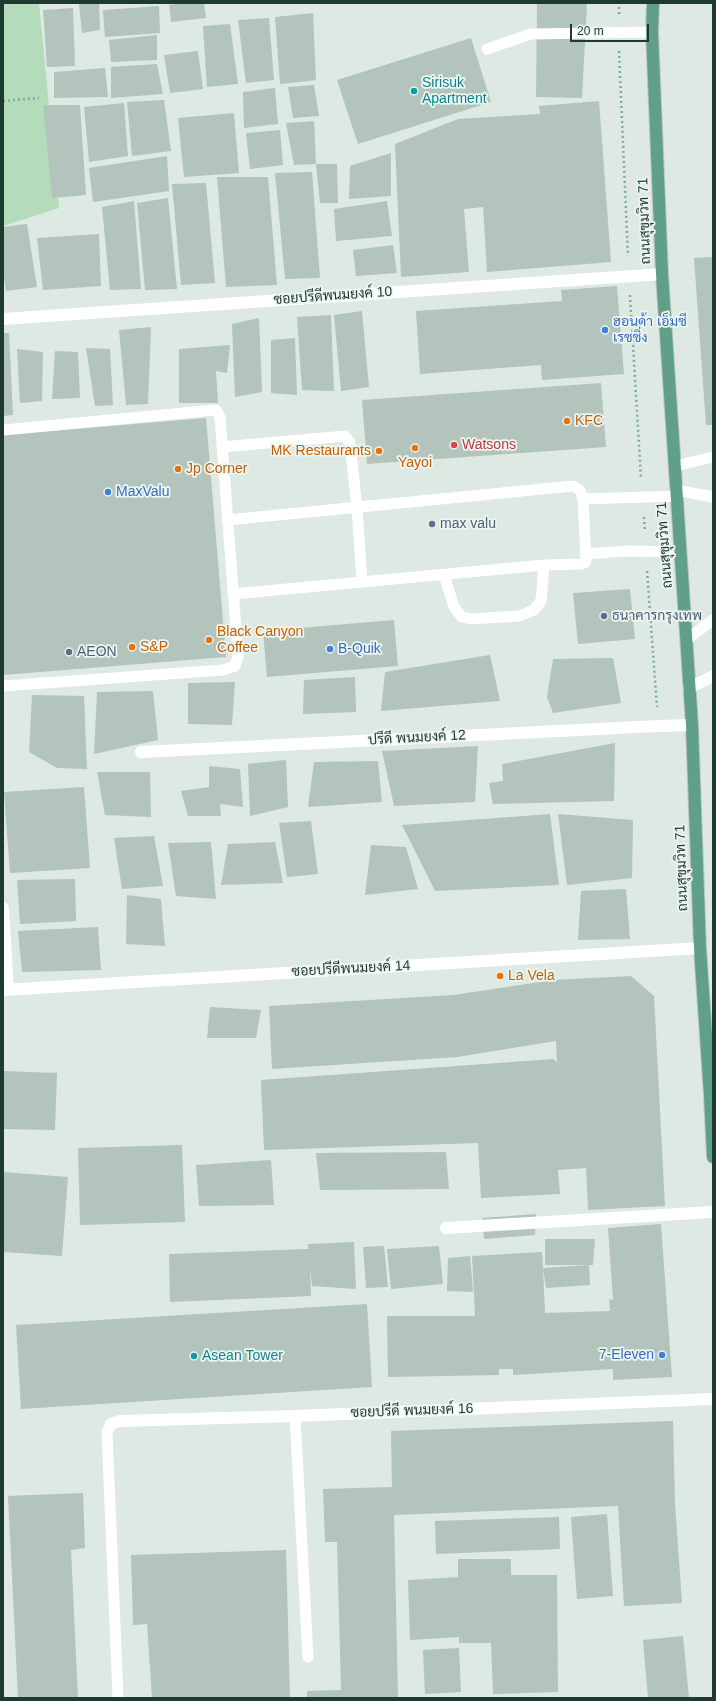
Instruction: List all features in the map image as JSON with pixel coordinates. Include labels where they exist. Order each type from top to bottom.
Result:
[{"type":"main road","name":"ถนนสุขุมวิท 71","points":[[653,3],[652,32],[662,274],[692,726],[700,948],[712,1094],[713,1157]]},
{"type":"street","name":"ซอยปรีดีพนมยงค์ 10","points":[[3,319],[662,274]]},
{"type":"street","points":[[689,688],[713,676]]},
{"type":"street","name":"ปรีดี พนมยงค์ 12","points":[[141,752],[658,726],[692,726]]},
{"type":"street","points":[[3,908],[5,990]]},
{"type":"street","name":"ซอยปรีดีพนมยงค์ 14","points":[[5,990],[700,948]]},
{"type":"street","points":[[446,1228],[713,1212]]},
{"type":"street","name":"ซอยปรีดี พนมยงค์ 16","points":[[111,1424],[119,1421],[295,1416],[713,1398]]},
{"type":"lane","points":[[488,49],[531,34],[652,32]]},
{"type":"lane","points":[[3,430],[216,410],[220,417],[238,656],[235,666],[223,670],[3,686]]},
{"type":"lane","points":[[222,447],[345,436],[350,443],[357,508],[362,582]]},
{"type":"lane","points":[[675,466],[713,457]]},
{"type":"lane","points":[[227,520],[573,486],[580,490],[583,498],[585,563],[544,565],[233,594]]},
{"type":"lane","points":[[583,498],[677,493],[713,497]]},
{"type":"lane","points":[[585,554],[626,551],[681,552]]},
{"type":"lane","points":[[444,575],[454,607],[462,618],[471,619],[519,616],[534,610],[541,601],[544,565]]},
{"type":"lane","points":[[686,640],[713,620]]},
{"type":"lane","points":[[295,1416],[308,1657]]},
{"type":"lane","points":[[111,1424],[107,1432],[118,1698]]},
{"type":"path","points":[[619,3],[628,276],[658,726]]},
{"type":"path","points":[[3,101],[39,98]]},
{"type":"green space","points":[[3,3],[39,3],[59,208],[3,226]]},
{"type":"building","points":[[99,3],[100,30],[82,33],[79,4]]},
{"type":"building","points":[[181,3],[204,3],[206,18],[171,22],[169,5]]},
{"type":"building","points":[[537,3],[587,3],[582,98],[536,97]]},
{"type":"building","points":[[159,6],[160,33],[105,37],[103,10]]},
{"type":"building","points":[[73,8],[75,66],[47,67],[43,10]]},
{"type":"building","points":[[313,13],[316,80],[280,84],[275,17]]},
{"type":"building","points":[[269,18],[274,80],[246,83],[238,20]]},
{"type":"building","points":[[230,24],[238,84],[207,87],[203,26]]},
{"type":"building","points":[[157,35],[157,60],[111,62],[109,40]]},
{"type":"building","name":"Sirisuk Apartment","points":[[471,38],[491,102],[358,144],[337,80]]},
{"type":"building","points":[[198,51],[203,89],[170,93],[164,55]]},
{"type":"building","points":[[157,64],[163,94],[111,98],[111,67]]},
{"type":"building","points":[[105,68],[108,97],[54,98],[54,72]]},
{"type":"building","points":[[314,85],[319,116],[293,118],[288,87]]},
{"type":"building","points":[[275,88],[278,124],[244,128],[243,92]]},
{"type":"building","points":[[164,100],[171,151],[132,156],[127,102]]},
{"type":"building","points":[[599,101],[611,262],[487,272],[483,207],[464,209],[469,272],[401,277],[395,144],[458,119],[540,114],[539,106]]},
{"type":"building","points":[[124,103],[128,156],[89,162],[84,107]]},
{"type":"building","points":[[43,105],[80,105],[86,195],[52,198]]},
{"type":"building","points":[[234,113],[239,173],[184,177],[178,118]]},
{"type":"building","points":[[314,121],[316,164],[294,165],[286,123]]},
{"type":"building","points":[[280,130],[283,165],[250,169],[246,133]]},
{"type":"building","points":[[391,153],[391,196],[349,199],[350,166]]},
{"type":"building","points":[[167,156],[169,191],[93,202],[89,168]]},
{"type":"building","points":[[316,164],[337,164],[338,203],[320,203]]},
{"type":"building","points":[[312,172],[320,278],[285,279],[275,173]]},
{"type":"building","points":[[217,177],[268,177],[277,285],[226,287]]},
{"type":"building","points":[[206,183],[215,283],[181,285],[172,184]]},
{"type":"building","points":[[168,198],[177,289],[145,290],[137,203]]},
{"type":"building","points":[[134,201],[141,289],[110,290],[102,207]]},
{"type":"building","points":[[387,201],[392,236],[336,241],[334,209]]},
{"type":"building","points":[[27,224],[37,287],[6,291],[3,270],[3,227]]},
{"type":"building","points":[[99,234],[101,286],[43,290],[37,238]]},
{"type":"building","points":[[393,245],[397,273],[356,276],[353,250]]},
{"type":"building","points":[[713,257],[713,425],[706,425],[694,258]]},
{"type":"building","points":[[617,286],[624,374],[542,380],[541,365],[420,374],[416,311],[562,301],[561,290]]},
{"type":"building","points":[[362,311],[369,387],[341,391],[334,315]]},
{"type":"building","points":[[331,315],[334,391],[302,390],[297,317]]},
{"type":"building","points":[[259,318],[262,392],[235,397],[232,324]]},
{"type":"building","points":[[151,327],[148,404],[126,405],[119,330]]},
{"type":"building","points":[[3,333],[9,333],[13,415],[3,416]]},
{"type":"building","points":[[295,338],[297,395],[271,393],[271,340]]},
{"type":"building","points":[[230,345],[227,373],[216,371],[218,403],[179,403],[179,349]]},
{"type":"building","points":[[86,348],[110,349],[113,405],[95,406]]},
{"type":"building","points":[[17,349],[43,352],[42,401],[20,403]]},
{"type":"building","points":[[55,351],[78,352],[80,398],[52,399]]},
{"type":"building","points":[[601,383],[606,447],[367,464],[362,400]]},
{"type":"building","name":"MaxValu","points":[[206,418],[226,657],[3,675],[3,435]]},
{"type":"building","name":"ธนาคารกรุงเทพ","points":[[630,589],[635,639],[578,644],[573,593]]},
{"type":"building","name":"B-Quik","points":[[394,620],[398,666],[267,677],[263,631]]},
{"type":"building","points":[[490,655],[500,701],[381,711],[385,672]]},
{"type":"building","points":[[613,658],[621,703],[553,713],[547,697],[553,659]]},
{"type":"building","points":[[355,677],[356,712],[303,714],[304,680]]},
{"type":"building","points":[[235,682],[232,725],[188,724],[188,683]]},
{"type":"building","points":[[153,691],[158,740],[94,754],[97,692]]},
{"type":"building","points":[[32,695],[84,696],[87,769],[57,768],[29,752]]},
{"type":"building","points":[[615,743],[614,801],[493,804],[489,783],[503,781],[502,764]]},
{"type":"building","points":[[478,746],[475,802],[394,806],[382,751]]},
{"type":"building","points":[[286,760],[288,807],[250,816],[248,764]]},
{"type":"building","points":[[378,761],[382,802],[308,807],[314,762]]},
{"type":"building","points":[[209,766],[240,769],[243,807],[220,804],[221,816],[188,816],[181,791],[209,787]]},
{"type":"building","points":[[97,772],[150,772],[151,817],[105,815]]},
{"type":"building","points":[[84,787],[90,868],[10,873],[4,792]]},
{"type":"building","points":[[550,814],[559,885],[435,891],[402,825]]},
{"type":"building","points":[[558,814],[633,820],[632,878],[567,885]]},
{"type":"building","points":[[311,821],[318,874],[287,877],[279,823]]},
{"type":"building","points":[[154,836],[163,886],[122,889],[114,838]]},
{"type":"building","points":[[211,842],[216,899],[176,896],[168,843]]},
{"type":"building","points":[[275,842],[283,883],[221,885],[228,844]]},
{"type":"building","points":[[371,845],[406,847],[418,889],[365,895]]},
{"type":"building","points":[[75,879],[76,921],[20,924],[17,880]]},
{"type":"building","points":[[626,889],[630,939],[578,940],[581,891]]},
{"type":"building","points":[[127,895],[161,899],[165,946],[126,944]]},
{"type":"building","points":[[98,927],[101,970],[22,972],[18,931]]},
{"type":"building","points":[[631,976],[654,996],[665,1206],[588,1210],[586,1168],[558,1170],[560,1194],[481,1198],[478,1143],[264,1150],[261,1080],[554,1059],[557,1063],[556,1041],[457,1057],[272,1069],[269,1006],[454,995],[553,980]]},
{"type":"building","points":[[210,1007],[261,1010],[256,1038],[207,1038]]},
{"type":"building","points":[[3,1071],[57,1073],[55,1130],[3,1129]]},
{"type":"building","points":[[182,1145],[185,1222],[80,1225],[78,1148]]},
{"type":"building","points":[[446,1152],[449,1189],[320,1190],[316,1153]]},
{"type":"building","points":[[271,1160],[274,1205],[199,1206],[196,1165]]},
{"type":"building","points":[[3,1172],[68,1177],[62,1256],[3,1252]]},
{"type":"building","points":[[536,1214],[535,1235],[484,1239],[482,1218]]},
{"type":"building","points":[[661,1224],[672,1377],[613,1380],[613,1369],[513,1375],[513,1369],[499,1369],[499,1375],[388,1377],[387,1316],[475,1316],[472,1256],[542,1252],[545,1313],[610,1311],[609,1299],[613,1300],[608,1228]]},
{"type":"building","points":[[545,1239],[595,1239],[593,1265],[545,1265]]},
{"type":"building","points":[[354,1242],[356,1289],[312,1286],[310,1267],[311,1296],[170,1302],[169,1254],[308,1249],[308,1244]]},
{"type":"building","points":[[384,1246],[388,1287],[366,1288],[363,1247]]},
{"type":"building","points":[[439,1246],[443,1284],[391,1289],[387,1249]]},
{"type":"building","points":[[470,1256],[473,1292],[447,1291],[448,1258]]},
{"type":"building","points":[[589,1265],[590,1285],[546,1288],[543,1268]]},
{"type":"building","name":"Asean Tower","points":[[367,1304],[372,1387],[21,1409],[16,1325]]},
{"type":"building","points":[[673,1421],[675,1504],[682,1603],[624,1606],[618,1506],[394,1515],[398,1698],[307,1698],[307,1691],[341,1690],[337,1542],[325,1542],[323,1489],[392,1487],[391,1431]]},
{"type":"building","points":[[83,1493],[85,1548],[71,1550],[78,1698],[18,1698],[8,1496]]},
{"type":"building","points":[[607,1514],[613,1596],[577,1599],[571,1517]]},
{"type":"building","points":[[559,1517],[560,1549],[436,1554],[435,1521]]},
{"type":"building","points":[[286,1550],[290,1698],[152,1698],[147,1624],[133,1625],[131,1555]]},
{"type":"building","points":[[458,1559],[511,1559],[511,1575],[557,1575],[558,1692],[493,1694],[491,1643],[459,1643],[459,1637],[410,1640],[408,1580],[458,1577]]},
{"type":"building","points":[[683,1636],[689,1698],[648,1698],[643,1640]]},
{"type":"building","points":[[459,1648],[461,1692],[425,1694],[423,1650]]},
{"type":"place","name":"Sirisuk Apartment","points":[[414,91]]},
{"type":"place","name":"ฮอนด้า เอ็มซี เรซซิ่ง","points":[[605,330]]},
{"type":"place","name":"KFC","points":[[567,421]]},
{"type":"place","name":"Watsons","points":[[454,445]]},
{"type":"place","name":"Yayoi","points":[[415,448]]},
{"type":"place","name":"MK Restaurants","points":[[379,451]]},
{"type":"place","name":"Jp Corner","points":[[178,469]]},
{"type":"place","name":"MaxValu","points":[[108,492]]},
{"type":"place","name":"max valu","points":[[432,524]]},
{"type":"place","name":"ธนาคารกรุงเทพ","points":[[604,616]]},
{"type":"place","name":"Black Canyon Coffee","points":[[209,640]]},
{"type":"place","name":"S&P","points":[[132,647]]},
{"type":"place","name":"B-Quik","points":[[330,649]]},
{"type":"place","name":"AEON","points":[[69,652]]},
{"type":"place","name":"La Vela","points":[[500,976]]},
{"type":"place","name":"7-Eleven","points":[[662,1355]]},
{"type":"place","name":"Asean Tower","points":[[194,1356]]}]
